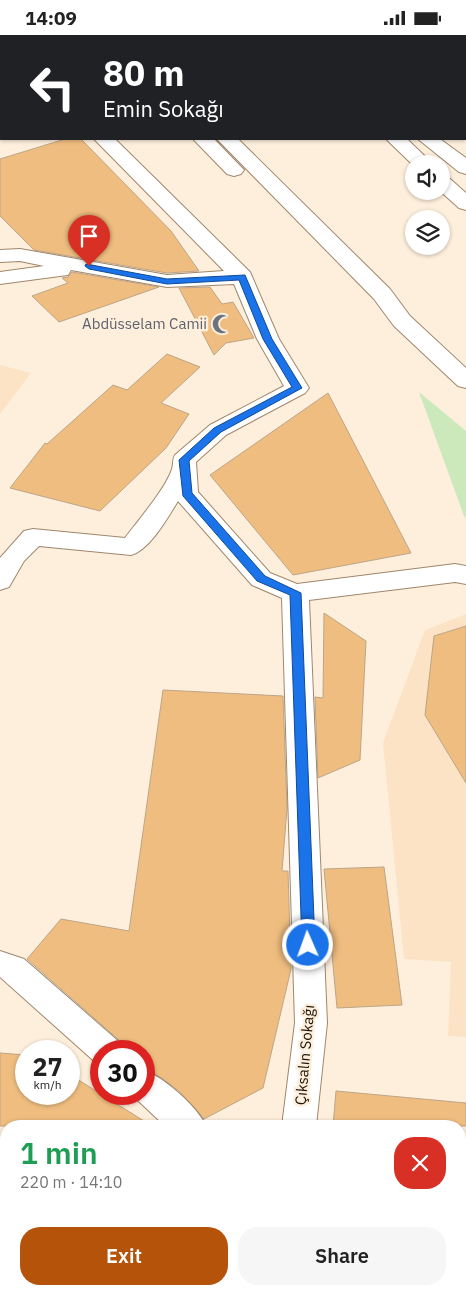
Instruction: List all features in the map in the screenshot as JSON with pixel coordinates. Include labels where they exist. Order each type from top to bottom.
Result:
[{"type":"main road","points":[[105,140],[242,277],[268,339],[297,388],[218,430],[184,460],[186,494],[261,579],[295,593],[455,573],[466,575]]},
{"type":"main road","points":[[204,140],[368,301],[402,321]]},
{"type":"main road","points":[[228,140],[382,294],[402,321],[466,381]]},
{"type":"main road","points":[[397,140],[413,155]]},
{"type":"main road","points":[[429,140],[466,168]]},
{"type":"main road","points":[[450,189],[466,204]]},
{"type":"main road","points":[[0,237],[10,256],[89,266],[167,281],[242,277]]},
{"type":"main road","points":[[0,278],[89,266]]},
{"type":"main road","points":[[0,581],[14,556],[33,537],[131,547],[157,515],[185,468]]},
{"type":"main road","name":"Çıksalın Sokağı","points":[[295,593],[311,1023],[300,1120]]},
{"type":"main road","points":[[0,964],[13,968],[94,1040]]},
{"type":"main road","points":[[155,1095],[182,1120]]},
{"type":"shaded area","points":[[0,365],[31,373],[0,414]]},
{"type":"shaded area","points":[[466,614],[466,1037],[448,1036],[451,962],[404,959],[383,743],[425,630]]},
{"type":"green space","points":[[419,392],[466,431],[466,518],[464,516]]},
{"type":"building","points":[[62,140],[82,140],[171,231],[199,271],[167,273],[34,250],[0,216],[0,159]]},
{"type":"building","points":[[72,272],[159,287],[59,322],[32,296],[68,283],[62,278],[68,277]]},
{"type":"building","name":"Abdüsselam Camii","points":[[210,287],[222,304],[233,302],[254,338],[226,343],[214,355],[179,288]]},
{"type":"building","points":[[167,354],[200,367],[161,403],[189,414],[166,448],[100,511],[10,488],[45,443],[47,444],[113,385],[127,390]]},
{"type":"building","points":[[328,393],[411,553],[293,575],[210,475]]},
{"type":"building","points":[[324,613],[366,641],[360,760],[318,778],[315,697],[323,698]]},
{"type":"building","points":[[466,626],[466,783],[425,715],[434,636]]},
{"type":"building","points":[[163,690],[283,696],[287,808],[282,871],[288,871],[291,969],[263,1088],[204,1119],[180,1092],[155,1074],[155,1040],[119,1040],[27,959],[61,919],[129,931]]},
{"type":"building","points":[[384,867],[402,1005],[337,1008],[324,869]]},
{"type":"building","points":[[0,1053],[15,1054],[15,1105],[80,1105],[80,1081],[90,1087],[90,1105],[118,1105],[142,1120],[0,1120]]},
{"type":"building","points":[[336,1091],[466,1103],[466,1120],[334,1120]]},
{"type":"place","name":"Abdüsselam Camii","points":[[222,324]]},
{"type":"route","points":[[89,266],[167,281],[242,277],[268,339],[297,388],[218,430],[184,460],[186,494],[261,579],[295,593],[308,945]]}]
